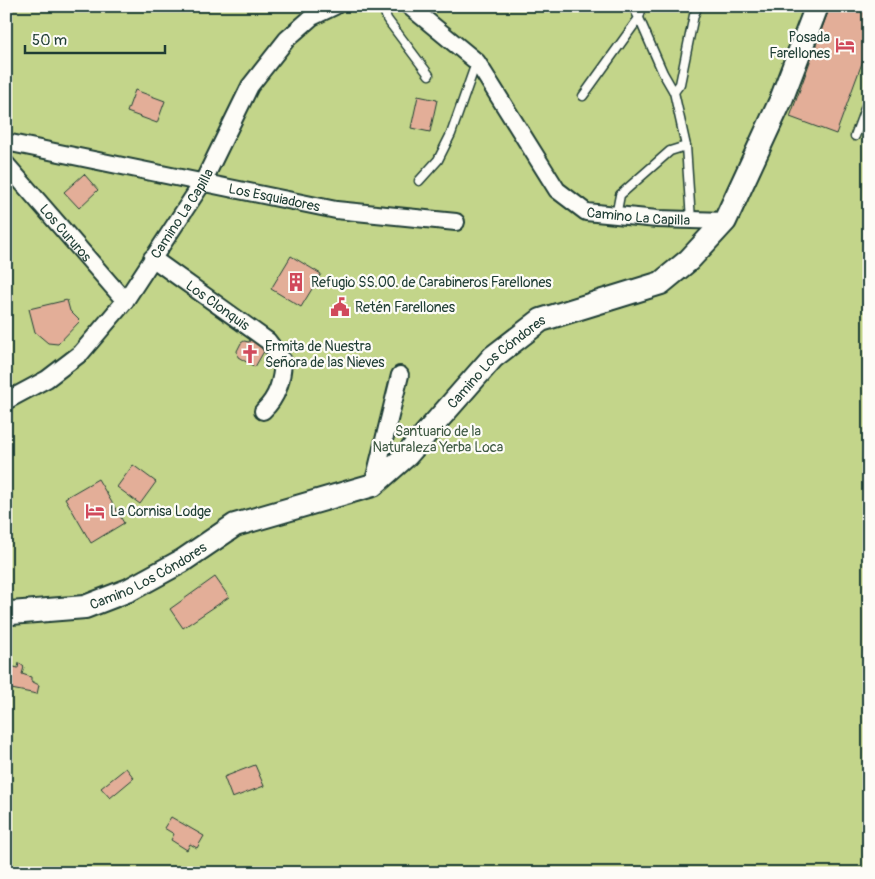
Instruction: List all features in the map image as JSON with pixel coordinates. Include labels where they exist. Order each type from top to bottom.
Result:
[{"type":"street","name":"Camino La Capilla","points":[[6,401],[47,378],[81,353],[125,301],[203,182],[250,86],[287,39],[312,17],[336,6]]},
{"type":"street","name":"Camino La Capilla","points":[[409,6],[477,62],[557,190],[586,212],[616,216],[725,221]]},
{"type":"street","name":"Camino Los Cóndores","points":[[6,611],[11,613],[85,607],[129,590],[152,578],[182,561],[235,525],[373,485],[406,455],[493,357],[541,320],[661,283],[689,260],[725,221],[781,100],[817,6]]},
{"type":"street","name":"Los Esquiadores","points":[[6,142],[336,210],[456,222]]},
{"type":"street","name":"Los Cururos","points":[[6,164],[125,301]]},
{"type":"street","name":"Los Clonquis","points":[[152,258],[268,341],[283,361],[282,376],[276,394],[263,411]]},
{"type":"street","points":[[373,485],[400,375]]},
{"type":"lane","points":[[383,6],[387,19],[429,76]]},
{"type":"lane","points":[[633,6],[663,73],[674,92],[686,146],[691,220]]},
{"type":"lane","points":[[583,96],[639,18],[642,6]]},
{"type":"lane","points":[[674,92],[680,84],[694,16],[698,6]]},
{"type":"lane","points":[[419,181],[438,160],[451,134],[477,62]]},
{"type":"lane","points":[[855,136],[869,98]]},
{"type":"lane","points":[[616,216],[620,195],[670,151],[686,146]]},
{"type":"green space","name":"Santuario de la Naturaleza Yerba Loca","points":[[6,6],[869,6],[869,873],[6,873]]},
{"type":"building","points":[[830,6],[869,6],[869,44],[836,134],[790,117]]},
{"type":"building","points":[[135,90],[165,101],[157,123],[127,112]]},
{"type":"building","points":[[418,96],[437,100],[430,132],[411,128]]},
{"type":"building","points":[[84,174],[98,190],[79,208],[64,192]]},
{"type":"building","name":"Refugio SS.OO. de Carabineros Farellones","points":[[291,256],[321,274],[301,307],[271,289]]},
{"type":"building","points":[[67,300],[70,311],[80,321],[58,344],[48,343],[35,332],[29,309]]},
{"type":"building","name":"Ermita de Nuestra Señora de las Nieves","points":[[251,338],[267,346],[255,367],[238,357],[237,351],[241,343],[244,341],[249,342]]},
{"type":"building","points":[[133,465],[156,482],[140,504],[117,487]]},
{"type":"building","name":"La Cornisa Lodge","points":[[98,479],[124,523],[91,543],[65,498]]},
{"type":"building","points":[[215,577],[229,597],[183,628],[170,609]]},
{"type":"building","points":[[19,663],[24,667],[22,674],[31,677],[31,681],[39,685],[37,694],[6,688],[6,665],[18,668]]},
{"type":"building","points":[[255,765],[264,786],[232,798],[224,777]]},
{"type":"building","points":[[126,768],[134,778],[110,798],[101,788]]},
{"type":"building","points":[[171,817],[204,836],[197,848],[190,844],[187,850],[171,840],[174,834],[164,828]]},
{"type":"place","name":"Posada Farellones","points":[[845,45]]},
{"type":"place","name":"Refugio SS.OO. de Carabineros Farellones","points":[[296,282]]},
{"type":"place","name":"Retén Farellones","points":[[340,307]]},
{"type":"place","name":"Ermita de Nuestra Señora de las Nieves","points":[[250,354]]},
{"type":"place","name":"La Cornisa Lodge","points":[[95,511]]}]
